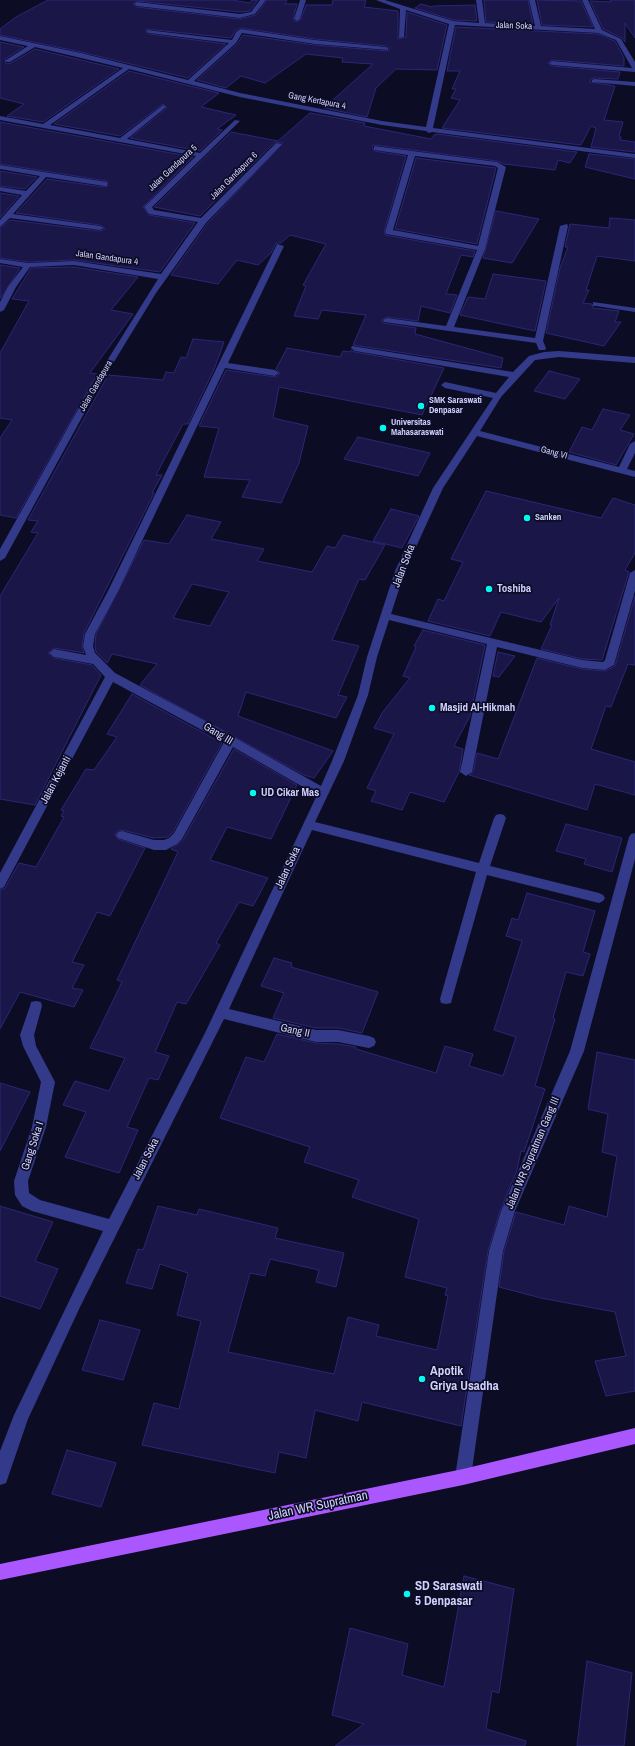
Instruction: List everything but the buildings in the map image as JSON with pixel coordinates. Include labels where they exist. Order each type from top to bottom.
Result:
[{"type":"main road","name":"Jalan WR Supratman","points":[[0,1572],[463,1476],[635,1436]]},
{"type":"street","points":[[136,4],[240,16],[253,13],[260,6],[263,0]]},
{"type":"street","points":[[297,18],[303,0]]},
{"type":"street","name":"Jalan Soka","points":[[379,0],[403,9],[452,23],[599,31],[618,39],[635,68]]},
{"type":"street","points":[[479,0],[482,25]]},
{"type":"street","points":[[532,0],[538,27]]},
{"type":"street","points":[[585,0],[599,31]]},
{"type":"street","points":[[401,37],[403,9]]},
{"type":"street","points":[[429,131],[452,23]]},
{"type":"street","points":[[188,83],[234,42],[238,33],[241,31],[315,42],[386,49]]},
{"type":"street","points":[[149,32],[234,42]]},
{"type":"street","name":"Gang Kertapura 4","points":[[0,38],[128,67],[240,95],[429,131],[635,156]]},
{"type":"street","points":[[8,61],[34,45]]},
{"type":"street","points":[[552,63],[635,68]]},
{"type":"street","points":[[44,126],[128,67]]},
{"type":"street","points":[[594,81],[635,84]]},
{"type":"street","points":[[122,140],[163,107]]},
{"type":"street","points":[[0,118],[200,155]]},
{"type":"street","name":"Jalan Gandapura 5","points":[[203,221],[158,213],[149,210],[148,207],[200,155],[238,121]]},
{"type":"street","name":"Jalan Gandapura 6","points":[[203,221],[278,144]]},
{"type":"street","points":[[377,148],[502,166],[481,249],[449,329]]},
{"type":"street","points":[[412,154],[389,232],[481,249]]},
{"type":"street","points":[[0,167],[104,184]]},
{"type":"street","points":[[0,225],[44,175]]},
{"type":"street","points":[[0,189],[28,194]]},
{"type":"street","points":[[9,216],[100,228]]},
{"type":"street","name":"Jalan Gandapura","points":[[0,558],[94,388],[162,277],[203,221]]},
{"type":"street","points":[[564,226],[539,341],[544,354],[635,360]]},
{"type":"street","points":[[96,661],[90,654],[88,646],[90,634],[113,591],[280,246]]},
{"type":"street","name":"Jalan Gandapura 4","points":[[0,262],[28,265],[74,263],[162,277]]},
{"type":"street","points":[[0,310],[12,288],[28,265]]},
{"type":"street","points":[[596,304],[635,310]]},
{"type":"street","points":[[387,320],[539,341]]},
{"type":"street","points":[[355,348],[515,375]]},
{"type":"street","name":"Jalan Soka","points":[[0,1477],[8,1448],[22,1416],[112,1226],[221,1013],[323,793],[350,731],[363,695],[372,657],[400,571],[432,500],[473,432],[498,396],[515,375],[532,358],[544,354]]},
{"type":"street","points":[[222,364],[276,373]]},
{"type":"street","points":[[445,385],[498,396]]},
{"type":"street","name":"Gang VI","points":[[473,432],[635,474]]},
{"type":"street","points":[[621,471],[635,444]]},
{"type":"street","points":[[386,616],[582,664],[605,666],[610,662],[635,573]]},
{"type":"street","points":[[466,772],[493,643]]},
{"type":"street","points":[[54,653],[96,661]]},
{"type":"street","name":"Gang III","points":[[96,661],[111,676],[203,725],[230,742],[323,793]]},
{"type":"street","name":"Jalan Kejanti","points":[[0,884],[111,676]]},
{"type":"street","points":[[122,835],[154,845],[166,845],[173,841],[178,836],[230,742]]},
{"type":"street","points":[[446,999],[483,868],[500,818]]},
{"type":"street","points":[[308,825],[599,898]]},
{"type":"street","name":"Jalan WR Supratman Gang III","points":[[463,1476],[496,1251],[508,1211],[577,1050],[629,877],[635,837]]},
{"type":"street","name":"Gang Soka I","points":[[36,1006],[27,1035],[30,1046],[48,1082],[39,1127],[21,1181],[22,1195],[27,1201],[37,1206],[112,1226]]},
{"type":"street","name":"Gang II","points":[[221,1013],[316,1036],[338,1036],[369,1042]]},
{"type":"place","name":"SMK Saraswati Denpasar","points":[[421,406]]},
{"type":"place","name":"Universitas Mahasaraswati","points":[[383,428]]},
{"type":"place","name":"Sanken","points":[[527,518]]},
{"type":"place","name":"Toshiba","points":[[489,589]]},
{"type":"place","name":"Masjid Al-Hikmah","points":[[432,708]]},
{"type":"place","name":"UD Cikar Mas","points":[[253,793]]},
{"type":"place","name":"Apotik Griya Usadha","points":[[422,1379]]},
{"type":"place","name":"SD Saraswati 5 Denpasar","points":[[407,1594]]}]
